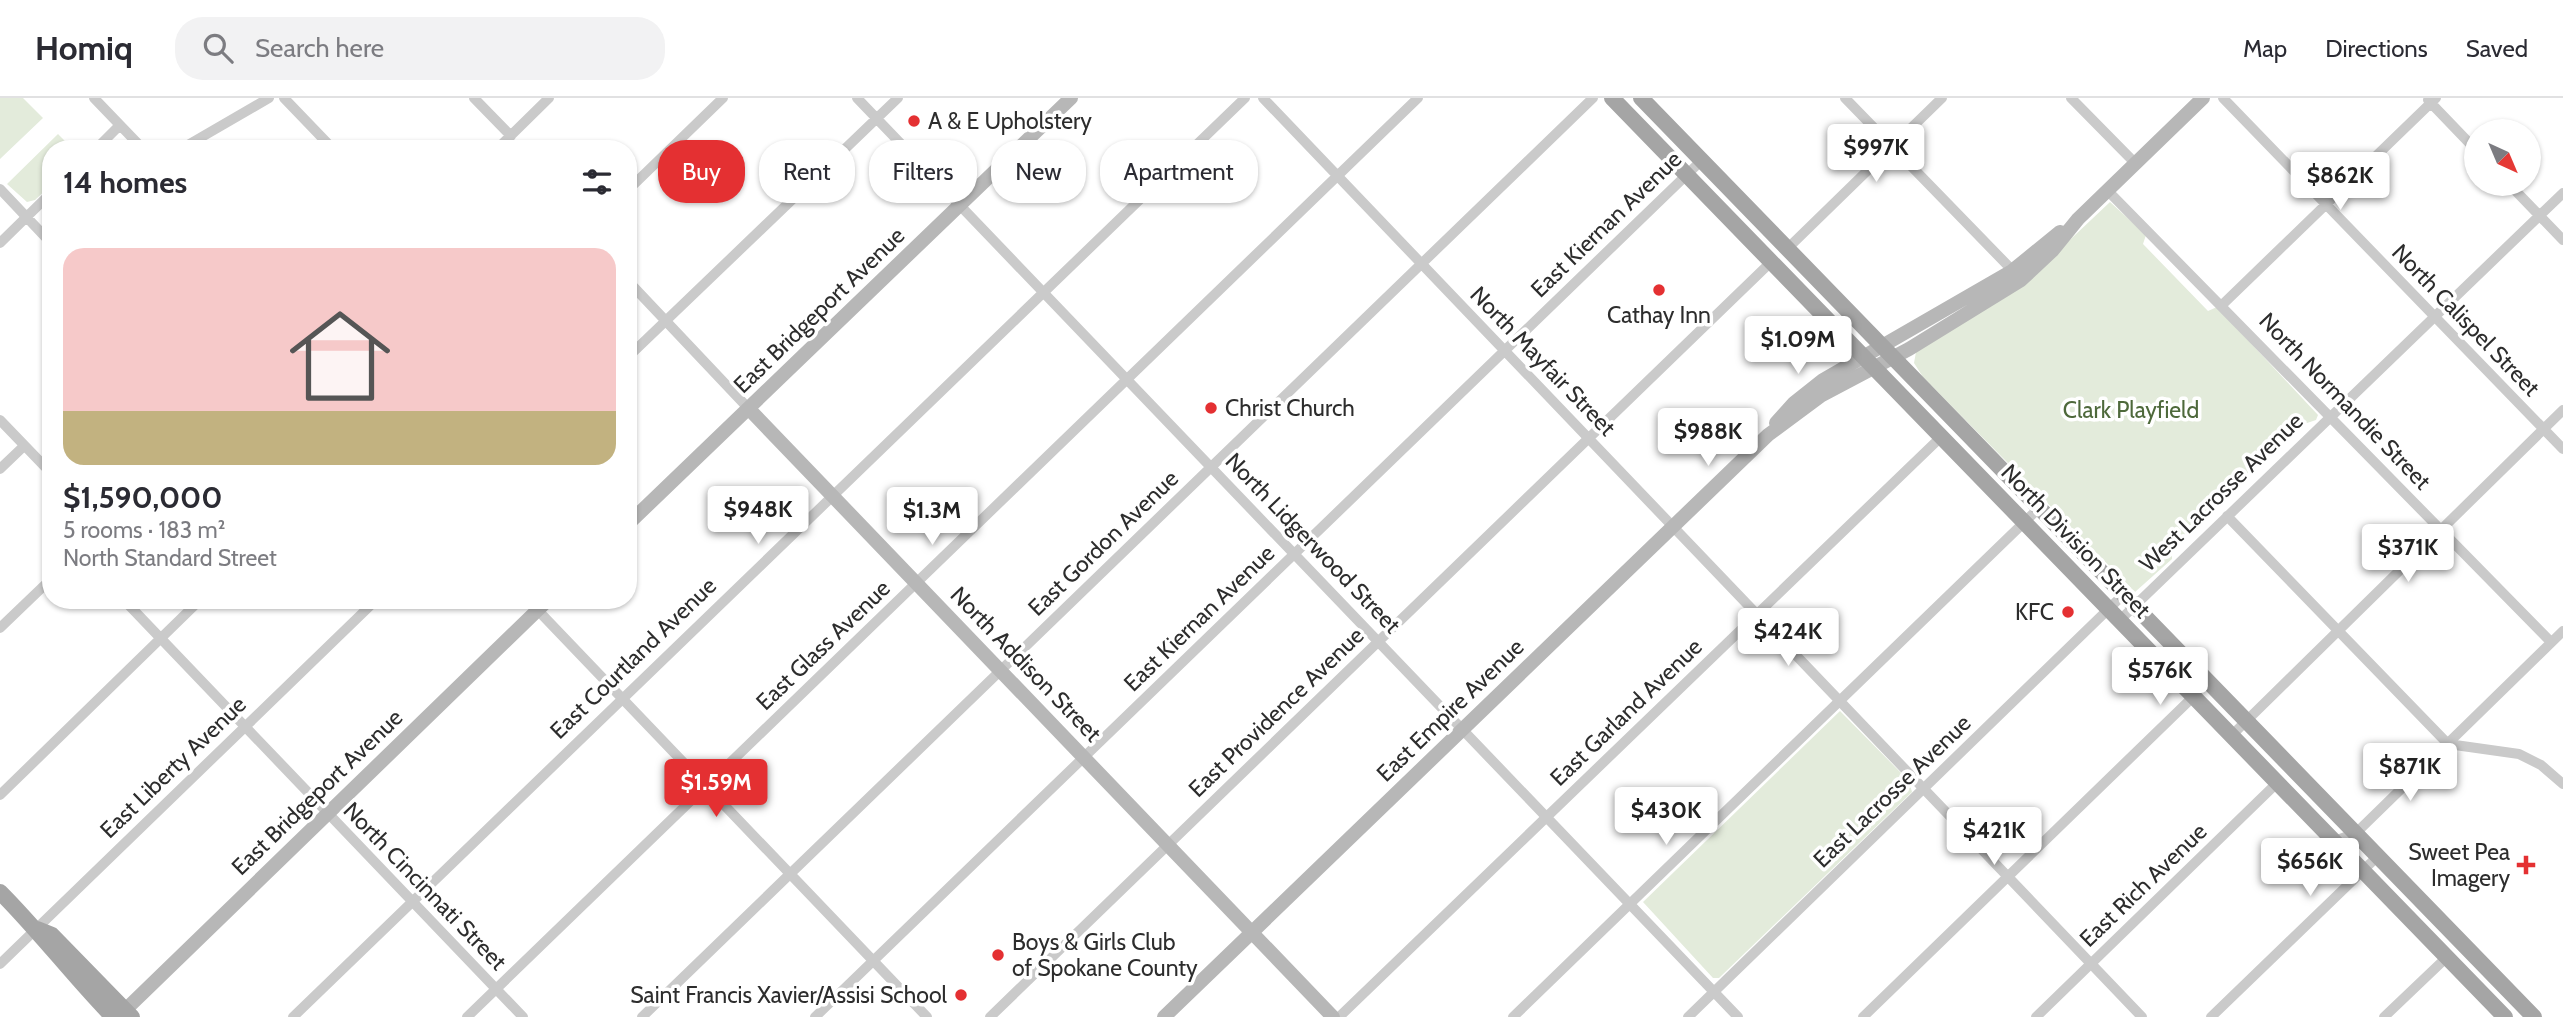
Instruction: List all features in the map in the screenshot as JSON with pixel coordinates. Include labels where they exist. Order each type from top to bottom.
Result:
[{"type":"main road","name":"North Division Street","points":[[1612,98],[2505,1017]]},
{"type":"main road","name":"North Division Street","points":[[1641,98],[2534,1017]]},
{"type":"main road","points":[[0,892],[37,929],[52,935],[122,1015]]},
{"type":"main road","points":[[2404,913],[2436,930],[2451,945],[2461,942]]},
{"type":"street","points":[[94,98],[134,140]]},
{"type":"street","points":[[197,140],[269,98]]},
{"type":"street","points":[[284,98],[324,140]]},
{"type":"street","points":[[474,98],[511,136]]},
{"type":"street","points":[[507,140],[549,98]]},
{"type":"street","points":[[637,181],[723,98]]},
{"type":"street","name":"North Lidgerwood Street","points":[[857,98],[1738,1017]]},
{"type":"street","points":[[637,348],[898,98]]},
{"type":"street","name":"East Bridgeport Avenue","points":[[637,516],[1071,98]]},
{"type":"street","name":"East Courtland Avenue","points":[[293,1017],[1245,98]]},
{"type":"street","name":"North Mayfair Street","points":[[1263,98],[2142,1017]]},
{"type":"street","name":"East Glass Avenue","points":[[467,1017],[1418,98]]},
{"type":"street","name":"East Gordon Avenue","points":[[642,1017],[1593,98]]},
{"type":"street","points":[[1845,98],[2017,275]]},
{"type":"street","points":[[1788,248],[1942,98]]},
{"type":"street","points":[[2071,98],[2135,163]]},
{"type":"street","name":"East Empire Avenue","points":[[1164,1017],[1768,435],[1869,361],[1982,306],[2017,275],[2052,251],[2078,219],[2203,98]]},
{"type":"street","name":"North Calispel Street","points":[[2223,98],[2563,449]]},
{"type":"street","points":[[2222,304],[2431,100],[2464,137]]},
{"type":"street","points":[[105,140],[120,125]]},
{"type":"street","name":"East Kiernan Avenue","points":[[815,1017],[1702,160]]},
{"type":"street","points":[[0,189],[42,234]]},
{"type":"street","name":"North Normandie Street","points":[[2107,190],[2222,304],[2551,642]]},
{"type":"street","name":"West Lacrosse Avenue","points":[[2129,600],[2227,516],[2563,193]]},
{"type":"street","points":[[2521,196],[2563,240]]},
{"type":"street","points":[[0,243],[42,202]]},
{"type":"street","name":"East Providence Avenue","points":[[990,1017],[1772,261]]},
{"type":"street","name":"North Addison Street","points":[[637,290],[1333,1017]]},
{"type":"street","points":[[2232,735],[2563,410]]},
{"type":"street","points":[[0,420],[42,464]]},
{"type":"street","name":"East Garland Avenue","points":[[1339,1017],[1942,436]]},
{"type":"street","points":[[0,469],[24,446]]},
{"type":"street","points":[[1513,1017],[2040,508]]},
{"type":"street","points":[[2227,516],[2448,744],[2519,754],[2541,765],[2563,784]]},
{"type":"street","points":[[0,628],[42,588]]},
{"type":"street","name":"East Lacrosse Avenue","points":[[1688,1017],[1925,788],[2129,600]]},
{"type":"street","name":"North Cincinnati Street","points":[[133,609],[523,1017]]},
{"type":"street","points":[[0,795],[191,609]]},
{"type":"street","name":"East Liberty Avenue","points":[[0,964],[367,609]]},
{"type":"street","name":"East Bridgeport Avenue","points":[[122,1015],[533,609]]},
{"type":"street","points":[[543,609],[622,697],[927,1017]]},
{"type":"street","points":[[2335,841],[2356,833],[2563,631]]},
{"type":"street","points":[[1863,1017],[2194,696]]},
{"type":"street","name":"East Rich Avenue","points":[[2036,1017],[2278,782]]},
{"type":"street","points":[[2211,1017],[2378,856]]},
{"type":"street","points":[[2384,1017],[2447,957]]},
{"type":"green space","points":[[0,98],[23,98],[43,118],[0,159]]},
{"type":"green space","points":[[58,134],[64,140],[52,140]]},
{"type":"green space","points":[[42,150],[42,193],[35,200],[27,202],[7,184]]},
{"type":"green space","name":"Clark Playfield","points":[[2110,202],[2146,235],[2143,244],[2208,311],[2217,307],[2318,415],[2316,420],[2295,427],[2172,547],[2172,559],[2135,592],[1923,377],[1914,363],[1916,352],[2037,271]]},
{"type":"green space","points":[[1840,711],[1909,781],[1912,792],[1719,978],[1713,978],[1643,902]]},
{"type":"place","name":"A & E Upholstery","points":[[914,121]]},
{"type":"place","name":"Cathay Inn","points":[[1659,290]]},
{"type":"place","name":"Christ Church","points":[[1211,408]]},
{"type":"place","name":"KFC","points":[[2068,612]]},
{"type":"place","name":"Sweet Pea Imagery","points":[[2526,865]]},
{"type":"place","name":"Boys & Girls Club of Spokane County","points":[[998,955]]},
{"type":"place","name":"Saint Francis Xavier/Assisi School","points":[[961,995]]}]
